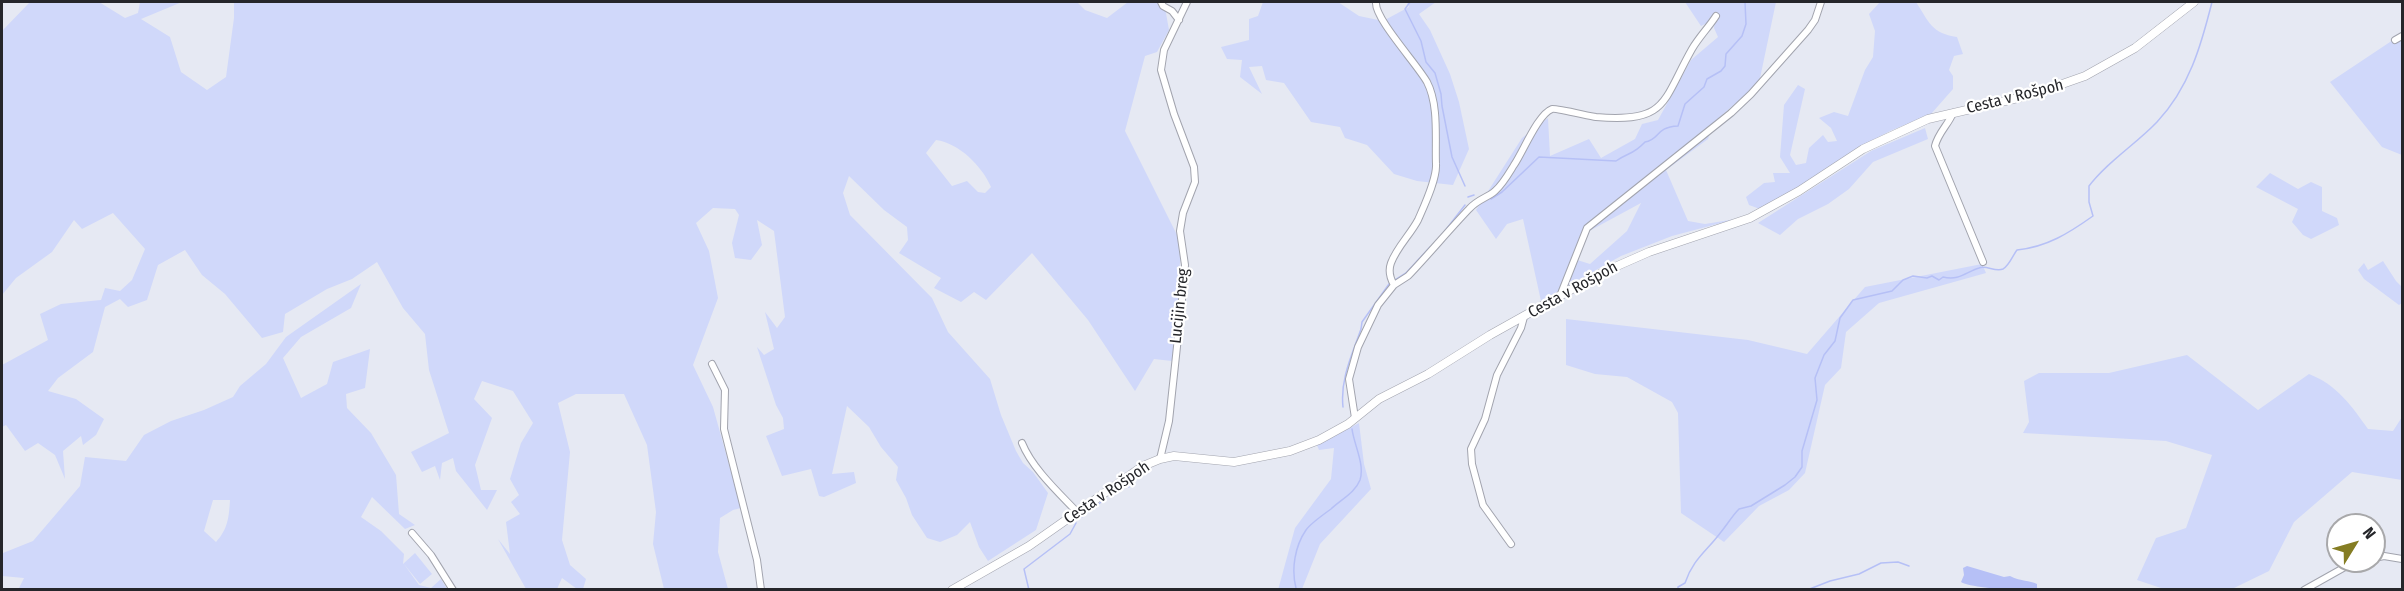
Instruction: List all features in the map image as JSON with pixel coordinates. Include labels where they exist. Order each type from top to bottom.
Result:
[{"type":"street","points":[[1161,2],[1179,20]]},
{"type":"street","name":"Lucijin breg","points":[[1160,459],[1169,421],[1182,300],[1185,265],[1180,231],[1183,213],[1195,182],[1194,167],[1174,114],[1161,70],[1164,50],[1188,2]]},
{"type":"street","points":[[1376,2],[1383,22],[1417,65],[1429,85],[1434,112],[1436,166],[1434,180],[1417,220],[1390,265],[1390,276],[1394,285]]},
{"type":"street","points":[[1560,296],[1587,228],[1723,120],[1751,94],[1808,30],[1815,20],[1821,2]]},
{"type":"street","name":"Cesta v Rošpoh","points":[[952,590],[965,586],[1029,546],[1143,466],[1174,456],[1234,462],[1273,455],[1320,440],[1355,418],[1376,400],[1428,374],[1491,335],[1623,262],[1750,218],[1799,191],[1863,149],[1889,135],[1928,119],[2031,95],[2073,82],[2135,48],[2194,2]]},
{"type":"street","points":[[1355,418],[1349,379],[1352,363],[1378,305],[1394,285],[1408,276],[1479,199],[1495,191],[1524,151],[1537,124],[1551,109],[1618,119],[1642,115],[1659,107],[1672,91],[1692,50],[1716,16]]},
{"type":"street","points":[[2395,40],[2403,36]]},
{"type":"street","points":[[1953,113],[1939,132],[1935,146],[1983,262]]},
{"type":"street","points":[[1511,544],[1483,506],[1471,449],[1485,419],[1497,375],[1521,328],[1524,317]]},
{"type":"street","points":[[712,364],[725,390],[724,429],[757,560],[761,590]]},
{"type":"street","points":[[1022,443],[1037,469],[1077,512]]},
{"type":"street","points":[[412,533],[431,555],[453,590]]},
{"type":"street","points":[[2386,556],[2403,558]]},
{"type":"street","points":[[2304,590],[2334,573]]},
{"type":"shaded area","points":[[30,2],[99,2],[125,18],[138,13],[140,2],[182,2],[141,19],[170,37],[181,72],[207,90],[226,77],[234,2],[1077,2],[1085,10],[1107,18],[1128,2],[1164,2],[1169,30],[1157,52],[1145,56],[1125,131],[1183,247],[1177,279],[1179,302],[1172,361],[1154,359],[1135,391],[1088,320],[1032,253],[986,300],[974,292],[961,302],[934,288],[941,278],[899,253],[908,240],[907,227],[884,210],[849,176],[843,193],[850,215],[932,298],[948,332],[990,379],[1001,415],[1016,451],[1048,493],[1036,530],[988,561],[979,547],[970,522],[957,535],[940,542],[927,538],[912,515],[896,480],[898,467],[881,447],[869,427],[847,406],[832,474],[854,472],[856,483],[824,497],[819,496],[811,469],[782,476],[766,436],[784,429],[783,418],[776,405],[757,347],[764,355],[774,349],[765,312],[777,328],[785,317],[774,231],[757,220],[762,245],[751,260],[735,258],[732,243],[739,215],[735,209],[713,208],[696,223],[709,251],[718,298],[693,365],[713,407],[741,508],[720,518],[718,552],[728,589],[664,589],[653,544],[656,512],[647,445],[624,394],[576,394],[558,403],[570,452],[562,540],[570,565],[586,579],[583,589],[577,589],[562,578],[557,589],[526,589],[498,539],[510,554],[506,522],[520,514],[511,502],[519,495],[510,479],[521,443],[533,423],[513,391],[482,381],[474,399],[492,418],[475,465],[481,490],[497,490],[487,510],[456,471],[453,458],[442,463],[440,480],[435,466],[422,472],[411,452],[449,433],[429,370],[425,334],[403,308],[377,262],[352,279],[327,289],[285,314],[283,332],[262,338],[225,294],[202,275],[185,250],[158,265],[147,300],[128,307],[120,299],[105,307],[93,352],[58,378],[48,391],[76,399],[104,419],[96,435],[83,445],[81,436],[63,451],[65,479],[55,455],[38,443],[25,451],[6,425],[2,427],[2,365],[48,340],[40,314],[61,304],[101,300],[105,288],[120,291],[132,280],[145,249],[113,213],[82,229],[74,220],[52,252],[16,278],[2,295],[2,31]],"holes":[[[936,140],[945,142],[969,157],[982,171],[991,187],[985,193],[978,192],[967,181],[952,186],[926,153]]]},
{"type":"shaded area","points":[[1263,2],[1338,2],[1359,16],[1383,21],[1409,7],[1407,2],[1436,2],[1419,14],[1430,30],[1450,74],[1459,102],[1469,149],[1453,185],[1417,181],[1394,174],[1367,145],[1345,138],[1340,127],[1311,122],[1284,83],[1266,80],[1262,66],[1249,67],[1262,94],[1240,77],[1242,60],[1227,59],[1221,47],[1249,40],[1249,19],[1258,16]]},
{"type":"shaded area","points":[[1685,2],[1776,2],[1759,83],[1714,122],[1708,139],[1666,170],[1688,221],[1705,224],[1736,219],[1672,236],[1621,256],[1541,301],[1523,219],[1507,224],[1496,239],[1476,210],[1522,138],[1548,118],[1550,156],[1589,139],[1601,158],[1635,139],[1642,124],[1658,120],[1691,60],[1718,37],[1714,28],[1715,19],[1701,26]],"holes":[[[1641,203],[1627,231],[1590,264],[1574,259],[1580,236]]]},
{"type":"shaded area","points":[[1880,2],[1916,2],[1932,26],[1941,33],[1957,37],[1963,54],[1954,56],[1949,70],[1953,76],[1953,89],[1931,114],[1890,131],[1854,150],[1790,193],[1760,209],[1749,205],[1746,197],[1764,183],[1775,182],[1773,173],[1790,173],[1780,157],[1784,105],[1798,85],[1805,89],[1790,155],[1796,165],[1806,163],[1809,148],[1823,135],[1828,142],[1837,141],[1831,128],[1819,118],[1834,112],[1848,116],[1865,70],[1873,57],[1875,31],[1869,14]]},
{"type":"shaded area","points":[[2402,34],[2402,155],[2382,147],[2330,82]]},
{"type":"shaded area","points":[[1925,128],[1928,139],[1873,162],[1849,189],[1828,204],[1798,219],[1780,235],[1758,223],[1871,151]]},
{"type":"shaded area","points":[[2270,173],[2298,189],[2311,182],[2322,187],[2322,211],[2337,218],[2339,225],[2311,239],[2303,235],[2292,222],[2298,209],[2256,187]]},
{"type":"shaded area","points":[[2383,261],[2402,287],[2402,303],[2399,305],[2364,279],[2358,270],[2364,263],[2368,270]]},
{"type":"shaded area","points":[[1982,264],[1986,273],[1879,303],[1846,332],[1841,368],[1825,385],[1805,473],[1789,490],[1759,506],[1724,542],[1681,513],[1678,413],[1672,402],[1627,377],[1595,374],[1566,365],[1566,319],[1748,340],[1807,354],[1865,287]]},
{"type":"shaded area","points":[[361,284],[351,308],[301,337],[283,358],[301,398],[327,384],[333,362],[370,349],[365,388],[346,394],[347,408],[371,433],[396,475],[399,514],[415,525],[405,529],[372,497],[361,517],[381,531],[404,554],[403,564],[415,553],[432,574],[420,584],[404,564],[419,585],[431,588],[441,579],[447,589],[18,590],[24,578],[2,576],[3,553],[33,541],[80,486],[85,457],[126,461],[144,435],[171,421],[233,397],[240,386],[266,364],[286,337]],"holes":[[[213,500],[230,500],[227,522],[216,542],[204,531]]]},
{"type":"shaded area","points":[[2187,355],[2258,410],[2309,374],[2335,390],[2368,429],[2393,431],[2402,417],[2402,480],[2352,472],[2294,522],[2269,571],[2232,589],[2164,589],[2137,580],[2156,538],[2186,528],[2212,455],[2166,441],[2023,433],[2029,422],[2024,381],[2039,373],[2109,373]]},
{"type":"shaded area","points":[[1359,423],[1364,464],[1371,489],[1320,544],[1302,589],[1278,590],[1295,528],[1331,479],[1334,448],[1319,450],[1317,445]]},
{"type":"shaded area","points":[[1967,566],[2034,583],[2037,584],[2037,588],[1999,589],[1967,584],[1961,582],[1964,575],[1963,568]]},
{"type":"waterway","points":[[1410,2],[1405,9],[1421,41],[1426,62],[1435,73],[1452,157],[1465,186]]},
{"type":"waterway","points":[[1491,199],[1502,192],[1539,157],[1616,161],[1650,141],[1661,131],[1678,126],[1685,104],[1704,87],[1707,79],[1721,71],[1725,66],[1726,54],[1742,36],[1746,24],[1745,2]]},
{"type":"waterway","points":[[1678,590],[1678,587],[1685,583],[1696,561],[1739,509],[1751,506],[1785,485],[1802,467],[1802,451],[1817,400],[1815,378],[1824,355],[1835,341],[1840,318],[1853,300],[1892,291],[1903,280],[1913,276],[1927,278],[1932,276],[1939,280],[1943,277],[1958,277],[1982,267],[2003,269],[2017,250],[2038,246],[2057,238],[2093,216],[2089,202],[2089,186],[2157,122],[2178,95],[2198,50],[2212,2]]},
{"type":"waterway","points":[[1468,197],[1474,195]]},
{"type":"waterway","points":[[1444,232],[1465,205]]},
{"type":"waterway","points":[[1395,280],[1406,273],[1430,247]]},
{"type":"waterway","points":[[1343,407],[1345,377],[1362,322],[1389,284]]},
{"type":"waterway","points":[[1293,590],[1296,588],[1295,558],[1306,530],[1351,493],[1360,480],[1360,461],[1352,429]]},
{"type":"waterway","points":[[1111,495],[1125,485],[1129,487]]},
{"type":"waterway","points":[[1079,519],[1105,499]]},
{"type":"waterway","points":[[1029,590],[1024,569],[1070,534],[1076,523]]},
{"type":"waterway","points":[[1807,590],[1830,581],[1859,574],[1881,563],[1898,562],[1909,566]]}]
